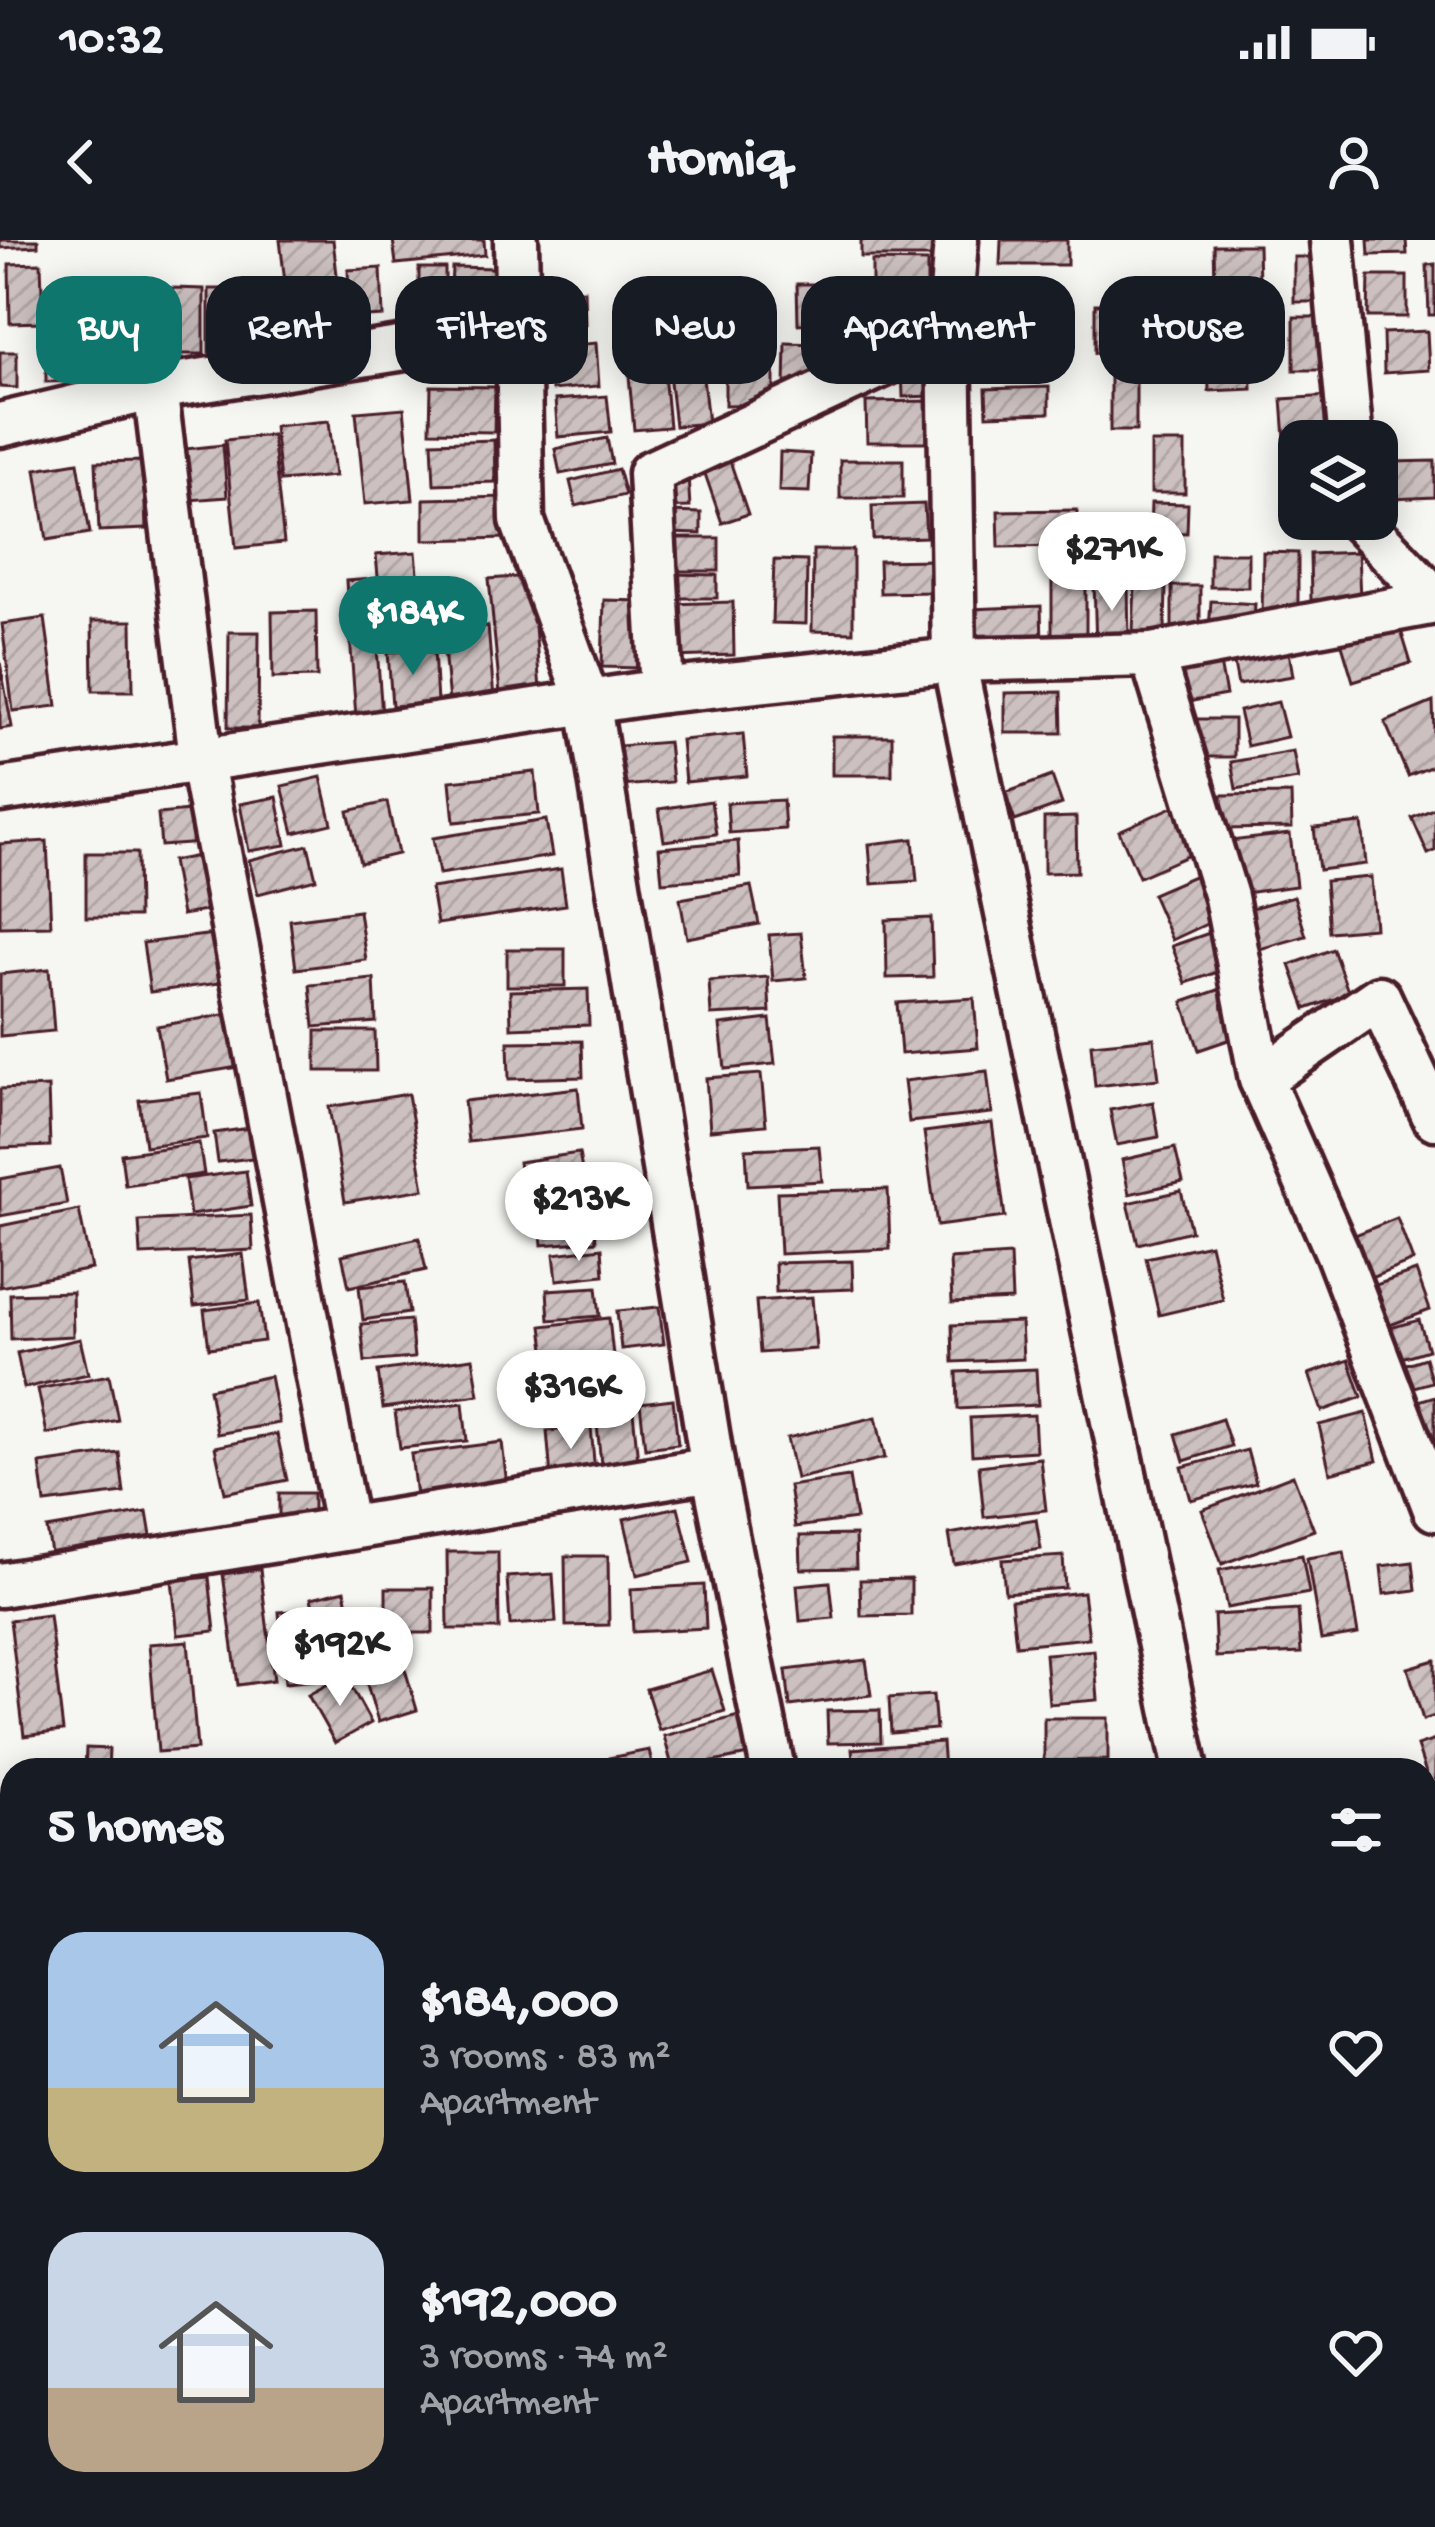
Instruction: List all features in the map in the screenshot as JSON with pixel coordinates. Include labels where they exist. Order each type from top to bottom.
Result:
[{"type":"street","points":[[516,240],[517,276]]},
{"type":"street","points":[[953,276],[956,240]]},
{"type":"street","points":[[1332,240],[1349,420]]},
{"type":"street","points":[[0,424],[155,388],[395,350]]},
{"type":"street","points":[[519,384],[522,520],[589,705],[713,1469],[771,1758]]},
{"type":"street","points":[[662,691],[650,473],[841,384]]},
{"type":"street","points":[[950,384],[954,660],[1183,1758]]},
{"type":"street","points":[[155,388],[201,757],[346,1525]]},
{"type":"street","points":[[1378,540],[1435,601]]},
{"type":"street","points":[[0,790],[662,691],[954,660],[1152,655],[1435,601]]},
{"type":"street","points":[[1152,655],[1226,897],[1262,1079],[1337,1252],[1435,1509]]},
{"type":"street","points":[[1262,1079],[1379,998],[1435,1118]]},
{"type":"street","points":[[0,1585],[346,1525],[713,1469]]},
{"type":"building","points":[[0,240],[38,240],[38,246],[0,248]]},
{"type":"building","points":[[280,240],[333,240],[337,276],[284,276]]},
{"type":"building","points":[[393,240],[484,240],[485,255],[396,264]]},
{"type":"building","points":[[861,240],[933,240],[933,257],[861,257]]},
{"type":"building","points":[[1001,240],[1067,240],[1067,265],[1000,265]]},
{"type":"building","points":[[1368,240],[1406,240],[1407,254],[1369,255]]},
{"type":"building","points":[[1214,245],[1258,245],[1259,276],[1215,276]]},
{"type":"building","points":[[1294,257],[1327,257],[1327,302],[1294,302]]},
{"type":"building","points":[[872,261],[927,262],[927,276],[872,276]]},
{"type":"building","points":[[41,263],[41,276],[36,276],[36,322],[10,323],[9,264]]},
{"type":"building","points":[[1435,264],[1435,315],[1429,315],[1427,265]]},
{"type":"building","points":[[452,267],[496,268],[496,276],[452,276]]},
{"type":"building","points":[[381,268],[383,316],[371,317],[371,276],[348,276],[348,270]]},
{"type":"building","points":[[419,268],[445,268],[445,276],[419,276]]},
{"type":"building","points":[[1369,276],[1407,276],[1407,317],[1368,317]]},
{"type":"building","points":[[797,284],[801,284],[801,324]]},
{"type":"building","points":[[182,288],[204,289],[204,354],[182,354]]},
{"type":"building","points":[[1095,304],[1099,304],[1099,353],[1095,353]]},
{"type":"building","points":[[1294,317],[1334,317],[1334,370],[1294,370]]},
{"type":"building","points":[[1427,331],[1429,370],[1384,373],[1383,333]]},
{"type":"building","points":[[596,343],[599,386],[552,390],[552,384],[588,384],[588,344]]},
{"type":"building","points":[[786,343],[801,343],[801,384],[816,387],[785,387]]},
{"type":"building","points":[[0,352],[17,352],[17,388],[0,387]]},
{"type":"building","points":[[630,384],[665,384],[669,427],[634,430]]},
{"type":"building","points":[[670,384],[704,384],[708,423],[675,426]]},
{"type":"building","points":[[725,384],[774,384],[774,404],[725,405]]},
{"type":"building","points":[[903,384],[934,384],[934,396],[903,397]]},
{"type":"building","points":[[1110,384],[1136,384],[1136,431],[1110,431]]},
{"type":"building","points":[[1209,384],[1252,384],[1252,389],[1209,391]]},
{"type":"building","points":[[431,386],[495,387],[494,432],[430,431]]},
{"type":"building","points":[[1049,387],[1049,413],[987,415],[986,389]]},
{"type":"building","points":[[607,396],[611,432],[558,437],[555,400]]},
{"type":"building","points":[[1330,396],[1331,420],[1284,420],[1282,399]]},
{"type":"building","points":[[931,401],[931,442],[867,442],[866,402]]},
{"type":"building","points":[[404,408],[413,500],[365,504],[356,412]]},
{"type":"building","points":[[329,421],[335,476],[280,481],[274,426]]},
{"type":"building","points":[[272,435],[284,543],[236,548],[225,440]]},
{"type":"building","points":[[607,438],[612,464],[560,474],[555,449]]},
{"type":"building","points":[[494,440],[495,482],[434,484],[432,442]]},
{"type":"building","points":[[1151,443],[1185,443],[1185,493],[1151,493]]},
{"type":"building","points":[[223,445],[227,497],[189,500],[185,449]]},
{"type":"building","points":[[780,452],[811,454],[809,492],[779,491]]},
{"type":"building","points":[[840,460],[903,460],[903,498],[840,498]]},
{"type":"building","points":[[143,461],[146,529],[99,531],[96,462]]},
{"type":"building","points":[[730,461],[748,514],[722,523],[704,471]]},
{"type":"building","points":[[1435,461],[1435,497],[1398,499],[1398,462]]},
{"type":"building","points":[[78,462],[90,533],[47,540],[36,469]]},
{"type":"building","points":[[618,469],[625,495],[576,506],[570,481]]},
{"type":"building","points":[[688,475],[690,507],[657,508],[657,476]]},
{"type":"building","points":[[507,497],[509,538],[424,540],[424,499]]},
{"type":"building","points":[[1151,503],[1188,504],[1187,533],[1150,532]]},
{"type":"building","points":[[924,504],[926,537],[873,539],[872,506]]},
{"type":"building","points":[[1077,510],[1078,546],[999,547],[998,511]]},
{"type":"building","points":[[667,512],[701,513],[701,534],[666,533]]},
{"type":"building","points":[[667,538],[719,538],[719,571],[667,571]]},
{"type":"building","points":[[813,550],[853,550],[853,632],[812,631]]},
{"type":"building","points":[[416,552],[421,606],[381,610],[376,555]]},
{"type":"building","points":[[1263,552],[1298,553],[1298,621],[1262,620]]},
{"type":"building","points":[[1358,552],[1360,599],[1311,600],[1310,554]]},
{"type":"building","points":[[1210,553],[1248,553],[1248,587],[1210,587]]},
{"type":"building","points":[[774,560],[807,561],[806,624],[772,623]]},
{"type":"building","points":[[932,560],[932,592],[880,593],[879,561]]},
{"type":"building","points":[[668,574],[717,575],[717,598],[668,598]]},
{"type":"building","points":[[531,576],[540,690],[500,694],[489,579]]},
{"type":"building","points":[[1052,576],[1086,576],[1086,639],[1052,639]]},
{"type":"building","points":[[372,579],[382,716],[356,717],[346,581]]},
{"type":"building","points":[[1128,580],[1129,647],[1096,648],[1094,581]]},
{"type":"building","points":[[1135,586],[1166,586],[1165,632],[1133,632]]},
{"type":"building","points":[[1172,586],[1200,586],[1200,627],[1172,627]]},
{"type":"building","points":[[604,600],[642,601],[641,668],[602,667]]},
{"type":"building","points":[[1211,601],[1255,604],[1253,633],[1209,630]]},
{"type":"building","points":[[733,602],[734,655],[671,657],[670,604]]},
{"type":"building","points":[[1041,606],[1042,644],[971,645],[971,609]]},
{"type":"building","points":[[316,611],[317,677],[273,678],[272,612]]},
{"type":"building","points":[[45,618],[57,706],[13,711],[2,624]]},
{"type":"building","points":[[92,621],[132,621],[133,691],[93,691]]},
{"type":"building","points":[[1398,621],[1411,663],[1353,681],[1340,638]]},
{"type":"building","points":[[488,626],[494,699],[449,702],[442,629]]},
{"type":"building","points":[[229,632],[259,632],[258,728],[228,728]]},
{"type":"building","points":[[1287,639],[1293,676],[1238,685],[1231,648]]},
{"type":"building","points":[[434,650],[437,703],[392,706],[388,652]]},
{"type":"building","points":[[1219,658],[1226,695],[1176,704],[1170,667]]},
{"type":"building","points":[[0,662],[12,727],[0,729]]},
{"type":"building","points":[[1061,692],[1062,733],[1005,733],[1005,693]]},
{"type":"building","points":[[1278,702],[1287,737],[1247,746],[1239,711]]},
{"type":"building","points":[[1433,702],[1435,765],[1408,776],[1385,722]]},
{"type":"building","points":[[1190,719],[1234,719],[1234,757],[1190,757]]},
{"type":"building","points":[[743,734],[747,776],[685,782],[681,740]]},
{"type":"building","points":[[832,736],[892,736],[892,775],[832,775]]},
{"type":"building","points":[[668,742],[672,782],[622,786],[618,746]]},
{"type":"building","points":[[1293,751],[1298,779],[1236,789],[1231,762]]},
{"type":"building","points":[[535,772],[539,814],[454,822],[450,781]]},
{"type":"building","points":[[1052,776],[1062,804],[1015,821],[1005,793]]},
{"type":"building","points":[[321,777],[332,824],[294,833],[282,786]]},
{"type":"building","points":[[1291,794],[1292,828],[1222,829],[1222,795]]},
{"type":"building","points":[[277,797],[286,845],[249,851],[240,804]]},
{"type":"building","points":[[783,800],[785,829],[729,833],[727,803]]},
{"type":"building","points":[[711,801],[716,834],[664,841],[659,809]]},
{"type":"building","points":[[387,802],[398,854],[360,863],[348,811]]},
{"type":"building","points":[[1175,806],[1196,852],[1139,877],[1119,831]]},
{"type":"building","points":[[1435,808],[1435,851],[1428,854],[1412,818]]},
{"type":"building","points":[[199,810],[202,843],[161,846],[158,814]]},
{"type":"building","points":[[1076,817],[1077,872],[1044,873],[1044,818]]},
{"type":"building","points":[[546,820],[552,856],[439,874],[433,838]]},
{"type":"building","points":[[1362,823],[1366,864],[1319,870],[1314,828]]},
{"type":"building","points":[[1290,834],[1296,886],[1230,895],[1222,842]]},
{"type":"building","points":[[913,839],[917,881],[872,884],[869,844]]},
{"type":"building","points":[[47,841],[51,926],[0,927],[0,844]]},
{"type":"building","points":[[738,841],[740,876],[662,882],[659,848]]},
{"type":"building","points":[[308,845],[316,879],[258,894],[249,860]]},
{"type":"building","points":[[86,853],[137,853],[138,917],[86,917]]},
{"type":"building","points":[[208,854],[217,909],[182,915],[172,861]]},
{"type":"building","points":[[561,869],[566,905],[437,924],[431,888]]},
{"type":"building","points":[[1196,875],[1215,920],[1172,940],[1152,894]]},
{"type":"building","points":[[1371,877],[1375,928],[1329,932],[1325,881]]},
{"type":"building","points":[[751,886],[759,924],[687,938],[680,899]]},
{"type":"building","points":[[1294,896],[1306,936],[1249,952],[1238,912]]},
{"type":"building","points":[[359,911],[366,960],[296,969],[290,920]]},
{"type":"building","points":[[931,918],[933,977],[887,978],[886,920]]},
{"type":"building","points":[[1218,930],[1232,967],[1186,983],[1172,946]]},
{"type":"building","points":[[801,933],[806,978],[773,981],[769,935]]},
{"type":"building","points":[[214,934],[220,983],[150,992],[143,943]]},
{"type":"building","points":[[507,949],[565,949],[565,986],[507,986]]},
{"type":"building","points":[[1333,949],[1349,994],[1306,1009],[1290,965]]},
{"type":"building","points":[[49,969],[54,1031],[0,1036],[0,974]]},
{"type":"building","points":[[768,977],[770,1012],[711,1015],[709,981]]},
{"type":"building","points":[[374,979],[376,1022],[314,1027],[310,985]]},
{"type":"building","points":[[1227,987],[1243,1035],[1199,1050],[1183,1002]]},
{"type":"building","points":[[588,989],[589,1025],[511,1028],[510,991]]},
{"type":"building","points":[[974,998],[978,1048],[901,1054],[897,1003]]},
{"type":"building","points":[[229,1014],[238,1067],[166,1079],[157,1026]]},
{"type":"building","points":[[770,1019],[775,1064],[725,1069],[720,1025]]},
{"type":"building","points":[[316,1031],[375,1031],[376,1071],[316,1071]]},
{"type":"building","points":[[1154,1038],[1159,1079],[1095,1086],[1091,1044]]},
{"type":"building","points":[[582,1041],[583,1077],[509,1079],[508,1042]]},
{"type":"building","points":[[987,1071],[992,1113],[909,1122],[904,1081]]},
{"type":"building","points":[[761,1074],[766,1125],[710,1130],[706,1078]]},
{"type":"building","points":[[48,1087],[50,1146],[0,1148],[0,1089]]},
{"type":"building","points":[[578,1088],[582,1129],[468,1142],[464,1101]]},
{"type":"building","points":[[201,1093],[207,1138],[145,1146],[139,1100]]},
{"type":"building","points":[[408,1094],[424,1189],[345,1202],[329,1107]]},
{"type":"building","points":[[1153,1102],[1159,1137],[1117,1145],[1110,1110]]},
{"type":"building","points":[[992,1123],[1005,1217],[937,1226],[924,1132]]},
{"type":"building","points":[[257,1127],[261,1157],[218,1162],[214,1133]]},
{"type":"building","points":[[199,1143],[204,1174],[125,1185],[121,1154]]},
{"type":"building","points":[[819,1146],[822,1181],[748,1185],[746,1149]]},
{"type":"building","points":[[1175,1148],[1183,1182],[1129,1194],[1122,1160]]},
{"type":"building","points":[[579,1153],[586,1193],[524,1202],[518,1162]]},
{"type":"building","points":[[60,1168],[67,1204],[0,1216],[0,1179]]},
{"type":"building","points":[[246,1171],[251,1206],[190,1215],[185,1179]]},
{"type":"building","points":[[888,1189],[890,1249],[780,1254],[777,1192]]},
{"type":"building","points":[[1181,1191],[1191,1231],[1138,1244],[1128,1203]]},
{"type":"building","points":[[593,1204],[596,1241],[542,1245],[539,1208]]},
{"type":"building","points":[[79,1210],[91,1269],[0,1287],[0,1226]]},
{"type":"building","points":[[251,1215],[253,1250],[141,1255],[139,1221]]},
{"type":"building","points":[[1397,1218],[1413,1261],[1366,1280],[1350,1237]]},
{"type":"building","points":[[419,1238],[426,1270],[349,1287],[342,1255]]},
{"type":"building","points":[[1210,1244],[1223,1300],[1159,1315],[1146,1258]]},
{"type":"building","points":[[602,1248],[604,1275],[557,1280],[554,1254]]},
{"type":"building","points":[[243,1254],[249,1300],[194,1306],[189,1261]]},
{"type":"building","points":[[1010,1255],[1012,1300],[952,1303],[950,1259]]},
{"type":"building","points":[[852,1261],[853,1289],[776,1292],[775,1263]]},
{"type":"building","points":[[1416,1271],[1430,1310],[1390,1325],[1376,1285]]},
{"type":"building","points":[[405,1282],[409,1313],[363,1320],[359,1287]]},
{"type":"building","points":[[597,1287],[600,1316],[549,1320],[547,1290]]},
{"type":"building","points":[[72,1292],[73,1336],[11,1339],[10,1294]]},
{"type":"building","points":[[812,1297],[816,1349],[760,1353],[756,1301]]},
{"type":"building","points":[[259,1303],[264,1341],[209,1348],[204,1310]]},
{"type":"building","points":[[659,1307],[664,1344],[621,1349],[617,1311]]},
{"type":"building","points":[[609,1318],[613,1356],[547,1364],[542,1326]]},
{"type":"building","points":[[410,1320],[414,1358],[365,1362],[361,1324]]},
{"type":"building","points":[[1419,1320],[1428,1350],[1398,1359],[1390,1328]]},
{"type":"building","points":[[1021,1322],[1023,1359],[953,1362],[952,1325]]},
{"type":"building","points":[[80,1339],[88,1374],[24,1388],[17,1353]]},
{"type":"building","points":[[473,1358],[479,1395],[383,1408],[378,1371]]},
{"type":"building","points":[[1425,1358],[1432,1382],[1407,1389],[1400,1366]]},
{"type":"building","points":[[1349,1360],[1362,1397],[1322,1411],[1309,1374]]},
{"type":"building","points":[[1036,1369],[1038,1405],[958,1409],[957,1372]]},
{"type":"building","points":[[109,1375],[118,1420],[47,1434],[38,1389]]},
{"type":"building","points":[[270,1376],[279,1423],[217,1434],[209,1389]]},
{"type":"building","points":[[1435,1396],[1435,1438],[1424,1441],[1412,1403]]},
{"type":"building","points":[[673,1399],[678,1444],[645,1448],[640,1403]]},
{"type":"building","points":[[463,1403],[467,1441],[400,1448],[395,1412]]},
{"type":"building","points":[[633,1411],[638,1461],[601,1464],[596,1415]]},
{"type":"building","points":[[1366,1413],[1377,1461],[1330,1473],[1319,1425]]},
{"type":"building","points":[[1034,1415],[1036,1451],[972,1455],[970,1418]]},
{"type":"building","points":[[876,1417],[885,1458],[796,1479],[787,1438]]},
{"type":"building","points":[[1222,1419],[1231,1446],[1184,1461],[1176,1434]]},
{"type":"building","points":[[591,1427],[595,1473],[551,1477],[547,1431]]},
{"type":"building","points":[[277,1434],[287,1480],[225,1493],[215,1447]]},
{"type":"building","points":[[502,1442],[507,1485],[416,1496],[411,1454]]},
{"type":"building","points":[[1247,1450],[1256,1483],[1191,1500],[1182,1467]]},
{"type":"building","points":[[119,1453],[124,1493],[45,1503],[40,1464]]},
{"type":"building","points":[[1040,1458],[1046,1510],[984,1517],[979,1466]]},
{"type":"building","points":[[1293,1475],[1314,1530],[1222,1564],[1202,1510]]},
{"type":"building","points":[[849,1477],[856,1519],[795,1527],[789,1486]]},
{"type":"building","points":[[279,1493],[313,1493],[313,1520],[279,1520]]},
{"type":"building","points":[[678,1507],[692,1562],[637,1575],[624,1519]]},
{"type":"building","points":[[147,1512],[154,1554],[54,1571],[47,1529]]},
{"type":"building","points":[[1036,1519],[1041,1549],[954,1564],[949,1534]]},
{"type":"building","points":[[855,1535],[856,1568],[801,1569],[800,1536]]},
{"type":"building","points":[[447,1552],[498,1552],[499,1629],[448,1629]]},
{"type":"building","points":[[1344,1552],[1358,1634],[1321,1640],[1307,1558]]},
{"type":"building","points":[[1302,1555],[1309,1593],[1227,1608],[1219,1570]]},
{"type":"building","points":[[565,1556],[608,1556],[609,1625],[566,1626]]},
{"type":"building","points":[[1063,1556],[1065,1588],[1005,1593],[1002,1560]]},
{"type":"building","points":[[1413,1562],[1416,1590],[1384,1594],[1381,1566]]},
{"type":"building","points":[[260,1569],[274,1680],[238,1685],[223,1574]]},
{"type":"building","points":[[553,1574],[556,1622],[510,1625],[507,1577]]},
{"type":"building","points":[[209,1577],[215,1631],[178,1635],[172,1581]]},
{"type":"building","points":[[911,1579],[911,1615],[861,1616],[860,1580]]},
{"type":"building","points":[[830,1582],[834,1618],[800,1621],[797,1585]]},
{"type":"building","points":[[704,1585],[706,1628],[633,1632],[631,1589]]},
{"type":"building","points":[[386,1588],[433,1588],[433,1633],[386,1633]]},
{"type":"building","points":[[345,1590],[356,1646],[323,1653],[311,1598]]},
{"type":"building","points":[[1083,1592],[1089,1638],[1016,1645],[1011,1600]]},
{"type":"building","points":[[309,1610],[316,1680],[285,1683],[279,1612]]},
{"type":"building","points":[[1298,1610],[1301,1653],[1216,1657],[1214,1615]]},
{"type":"building","points":[[49,1615],[63,1731],[24,1736],[10,1620]]},
{"type":"building","points":[[188,1641],[197,1749],[158,1752],[149,1644]]},
{"type":"building","points":[[1094,1650],[1098,1700],[1049,1704],[1045,1654]]},
{"type":"building","points":[[400,1652],[417,1710],[378,1722],[361,1664]]},
{"type":"building","points":[[866,1660],[871,1695],[790,1706],[786,1670]]},
{"type":"building","points":[[1435,1660],[1435,1716],[1423,1720],[1408,1668]]},
{"type":"building","points":[[712,1670],[725,1711],[659,1730],[646,1689]]},
{"type":"building","points":[[345,1675],[371,1723],[335,1743],[308,1695]]},
{"type":"building","points":[[933,1695],[936,1729],[891,1733],[889,1698]]},
{"type":"building","points":[[880,1710],[881,1742],[828,1743],[827,1711]]},
{"type":"building","points":[[738,1716],[748,1755],[670,1758],[664,1736]]},
{"type":"building","points":[[1044,1718],[1108,1718],[1108,1758],[1044,1758]]},
{"type":"building","points":[[1435,1740],[1435,1758],[1421,1758],[1417,1746]]},
{"type":"building","points":[[942,1742],[943,1758],[853,1758],[852,1749]]},
{"type":"building","points":[[86,1748],[109,1749],[109,1758],[86,1758]]},
{"type":"building","points":[[649,1750],[651,1758],[609,1758]]}]
